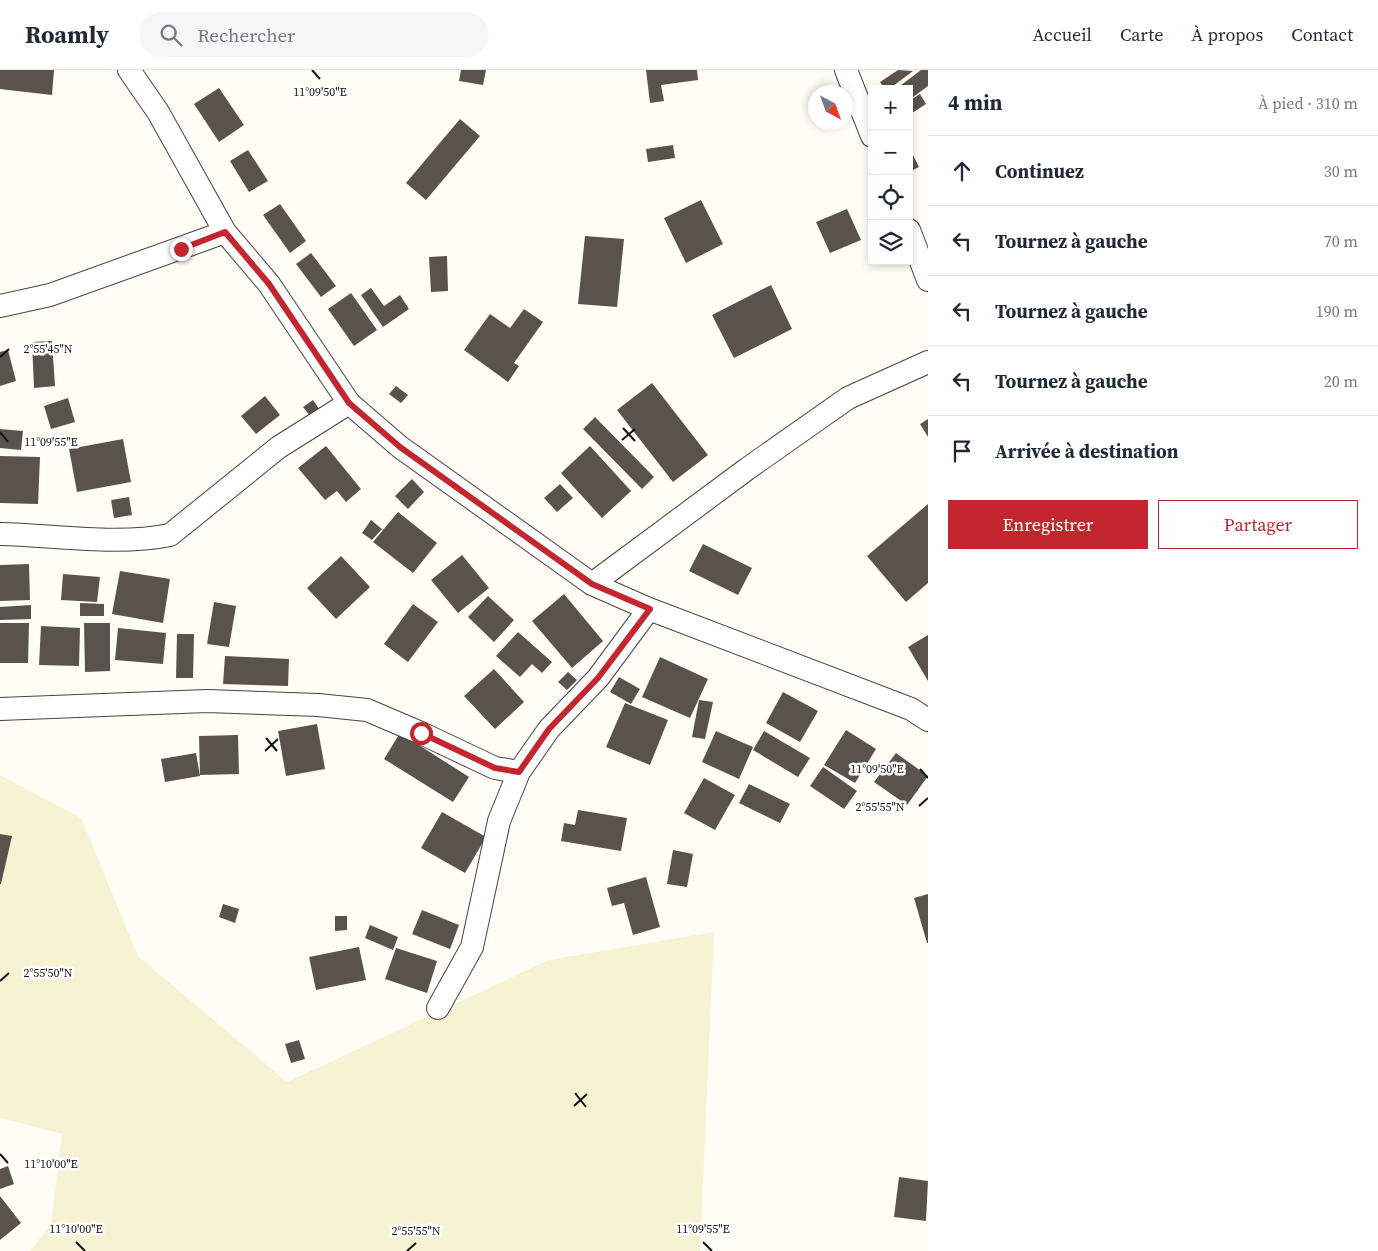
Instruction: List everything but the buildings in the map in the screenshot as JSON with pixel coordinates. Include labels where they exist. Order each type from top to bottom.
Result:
[{"type":"street","points":[[129,70],[158,112],[225,232],[269,284],[349,403],[400,447],[592,584],[650,609],[911,709],[928,720]]},
{"type":"street","points":[[846,70],[870,130]]},
{"type":"street","points":[[0,306],[50,295],[225,232]]},
{"type":"street","points":[[913,241],[928,280]]},
{"type":"street","points":[[592,584],[747,469],[848,398],[928,362]]},
{"type":"street","points":[[0,534],[119,539],[155,538],[170,535],[279,446],[349,403]]},
{"type":"street","points":[[438,1008],[472,947],[499,821],[519,772],[549,729],[598,678],[650,609]]},
{"type":"street","points":[[0,709],[207,701],[318,704],[367,710],[495,768],[519,772]]},
{"type":"shaded area","points":[[0,775],[81,818],[138,956],[287,1082],[549,960],[714,932],[700,1251],[30,1251],[51,1224],[62,1134],[0,1118]]},
{"type":"route","points":[[181,249],[225,232],[269,284],[302,336],[349,403],[400,447],[592,584],[650,609],[598,678],[549,729],[519,772],[495,768],[421,733]]}]
